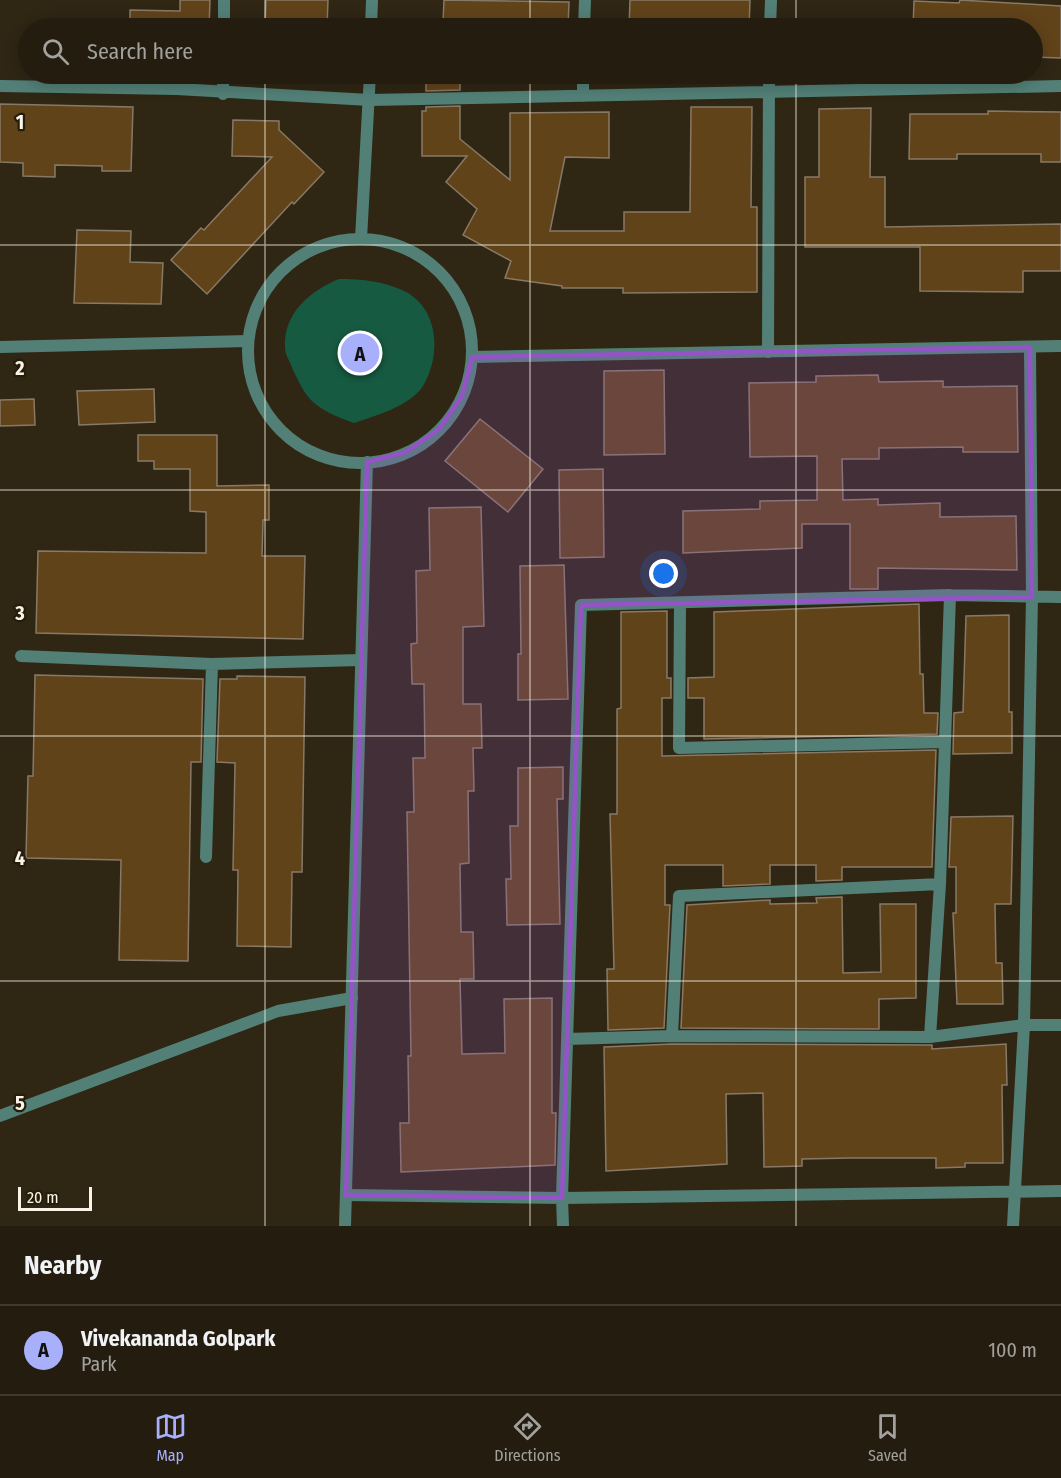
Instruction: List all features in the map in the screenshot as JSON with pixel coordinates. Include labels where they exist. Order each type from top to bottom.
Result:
[{"type":"street","points":[[224,0],[224,18]]},
{"type":"street","points":[[372,0],[372,18]]},
{"type":"street","points":[[584,18],[585,0]]},
{"type":"street","points":[[770,18],[771,0]]},
{"type":"street","points":[[223,84],[223,94]]},
{"type":"street","points":[[361,239],[370,84]]},
{"type":"street","points":[[583,96],[584,84]]},
{"type":"street","points":[[768,352],[769,84]]},
{"type":"street","points":[[0,86],[177,89],[223,94],[370,100],[1061,86]]},
{"type":"street","points":[[361,239],[384,241],[405,248],[425,259],[442,274],[455,292],[465,312],[472,357],[462,396],[440,429],[406,452],[367,462],[324,458],[304,449],[279,429],[260,403],[252,383],[248,362],[248,340],[259,301],[285,268],[320,246],[361,239]]},
{"type":"street","points":[[0,347],[248,340]]},
{"type":"street","points":[[1013,1226],[1013,1191],[1024,1025],[1032,597],[1030,346]]},
{"type":"street","points":[[472,357],[1061,346]]},
{"type":"street","points":[[345,1225],[367,462]]},
{"type":"street","points":[[930,1037],[940,884],[950,595]]},
{"type":"street","points":[[563,1226],[562,1198],[581,605],[950,595],[1061,597]]},
{"type":"street","points":[[680,604],[679,748],[945,742]]},
{"type":"street","points":[[21,656],[212,663],[361,660]]},
{"type":"street","points":[[206,857],[212,663]]},
{"type":"street","points":[[672,1036],[678,896],[940,884]]},
{"type":"street","points":[[0,1116],[278,1011],[352,999]]},
{"type":"street","points":[[567,1039],[672,1036],[930,1037],[1024,1025],[1061,1025]]},
{"type":"street","points":[[346,1195],[562,1198],[1061,1191]]},
{"type":"highlighted area","points":[[1030,347],[1032,597],[581,605],[562,1198],[346,1195],[367,462],[406,452],[439,429],[462,396],[472,357]]},
{"type":"green space","points":[[339,279],[371,281],[402,290],[424,307],[434,332],[433,360],[429,374],[417,393],[401,405],[354,423],[327,412],[310,399],[299,382],[285,351],[289,324],[300,305],[318,290]]},
{"type":"building","points":[[180,0],[210,0],[209,18],[130,18],[130,10],[180,11]]},
{"type":"building","points":[[266,0],[328,0],[327,18],[265,18]]},
{"type":"building","points":[[444,0],[569,2],[568,18],[443,18]]},
{"type":"building","points":[[630,0],[750,0],[749,18],[629,18]]},
{"type":"building","points":[[960,0],[1061,6],[1061,58],[1043,57],[1043,18],[913,18],[914,1],[959,3]]},
{"type":"building","points":[[426,84],[460,84],[460,90],[426,91]]},
{"type":"building","points":[[0,104],[133,107],[131,171],[102,171],[102,166],[55,165],[55,177],[23,176],[23,163],[0,162]]},
{"type":"building","points":[[460,106],[460,139],[510,180],[510,113],[609,112],[609,158],[565,157],[550,231],[624,231],[624,212],[690,212],[691,107],[752,107],[751,207],[757,207],[757,292],[623,293],[623,288],[562,288],[562,286],[505,278],[511,261],[463,235],[477,209],[446,182],[467,156],[422,156],[422,111],[426,111],[426,107]]},
{"type":"building","points":[[871,108],[870,177],[885,177],[885,227],[1061,224],[1061,271],[1023,271],[1023,292],[920,291],[920,247],[805,247],[805,177],[819,177],[819,109]]},
{"type":"building","points":[[988,111],[1061,112],[1061,162],[1041,162],[1041,154],[957,154],[957,159],[909,159],[910,114],[988,114]]},
{"type":"building","points":[[233,120],[279,121],[279,130],[324,172],[294,204],[292,202],[207,294],[171,260],[201,228],[204,230],[272,157],[232,156]]},
{"type":"building","points":[[77,230],[131,231],[130,262],[163,263],[161,304],[74,303]]},
{"type":"building","points":[[664,370],[665,454],[604,455],[604,371]]},
{"type":"building","points":[[878,375],[879,382],[943,381],[943,387],[1017,386],[1018,452],[963,452],[963,447],[879,448],[879,459],[842,459],[843,500],[878,499],[878,505],[940,503],[940,517],[1016,516],[1017,570],[878,568],[878,589],[850,589],[850,524],[802,524],[802,548],[683,553],[683,511],[760,509],[760,501],[817,500],[817,456],[750,457],[749,383],[816,382],[816,376]]},
{"type":"building","points":[[154,389],[155,422],[79,425],[77,391]]},
{"type":"building","points":[[34,399],[35,425],[0,426],[0,400]]},
{"type":"building","points":[[480,419],[543,469],[508,512],[445,461]]},
{"type":"building","points":[[138,435],[217,435],[217,486],[269,485],[269,520],[263,520],[262,556],[305,556],[303,639],[36,633],[38,551],[206,553],[206,512],[190,511],[190,469],[154,469],[154,461],[138,461]]},
{"type":"building","points":[[603,469],[604,557],[560,558],[559,470]]},
{"type":"building","points":[[481,507],[484,626],[463,627],[463,704],[481,704],[482,748],[473,748],[474,791],[468,791],[469,863],[460,864],[461,932],[473,932],[474,979],[460,979],[462,1054],[505,1053],[504,999],[552,998],[552,1113],[556,1113],[555,1165],[401,1172],[400,1123],[409,1123],[408,1056],[411,1056],[407,812],[414,812],[413,758],[425,758],[424,684],[412,684],[411,644],[417,643],[416,571],[430,570],[429,508]]},
{"type":"building","points":[[564,565],[568,699],[518,700],[518,654],[521,654],[520,566]]},
{"type":"building","points":[[919,604],[920,674],[923,674],[924,713],[938,713],[937,734],[704,739],[704,698],[688,698],[688,678],[714,677],[714,612]]},
{"type":"building","points":[[667,611],[667,678],[671,678],[671,698],[662,698],[662,756],[936,750],[932,867],[842,867],[842,880],[816,881],[816,865],[770,865],[770,884],[723,886],[723,865],[665,865],[665,905],[670,905],[664,1028],[608,1030],[607,969],[614,969],[610,814],[617,814],[617,709],[621,708],[621,612]]},
{"type":"building","points":[[1009,615],[1009,712],[1012,712],[1012,753],[953,754],[954,713],[963,712],[966,616]]},
{"type":"building","points":[[35,675],[203,679],[201,762],[191,762],[188,961],[119,960],[121,860],[26,858],[28,776],[33,776]]},
{"type":"building","points":[[237,676],[305,677],[302,872],[292,872],[291,947],[237,946],[238,870],[233,870],[235,763],[217,762],[220,679],[237,679]]},
{"type":"building","points":[[563,767],[563,799],[557,799],[560,924],[507,925],[506,879],[511,879],[510,826],[518,826],[518,768]]},
{"type":"building","points":[[1013,816],[1011,904],[995,904],[996,963],[1002,963],[1003,1004],[957,1004],[953,913],[956,913],[956,867],[949,867],[951,817]]},
{"type":"building","points":[[842,897],[843,973],[881,972],[880,904],[916,904],[916,998],[879,999],[879,1029],[681,1028],[687,905],[770,900],[770,904],[817,903],[816,898]]},
{"type":"building","points":[[672,1044],[932,1045],[932,1049],[1006,1044],[1007,1085],[1002,1085],[1003,1163],[965,1163],[965,1167],[936,1168],[936,1158],[851,1158],[802,1159],[802,1166],[764,1167],[763,1093],[726,1094],[727,1164],[606,1171],[604,1047]]},
{"type":"place","name":"Vivekananda Golpark","points":[[360,353]]}]
